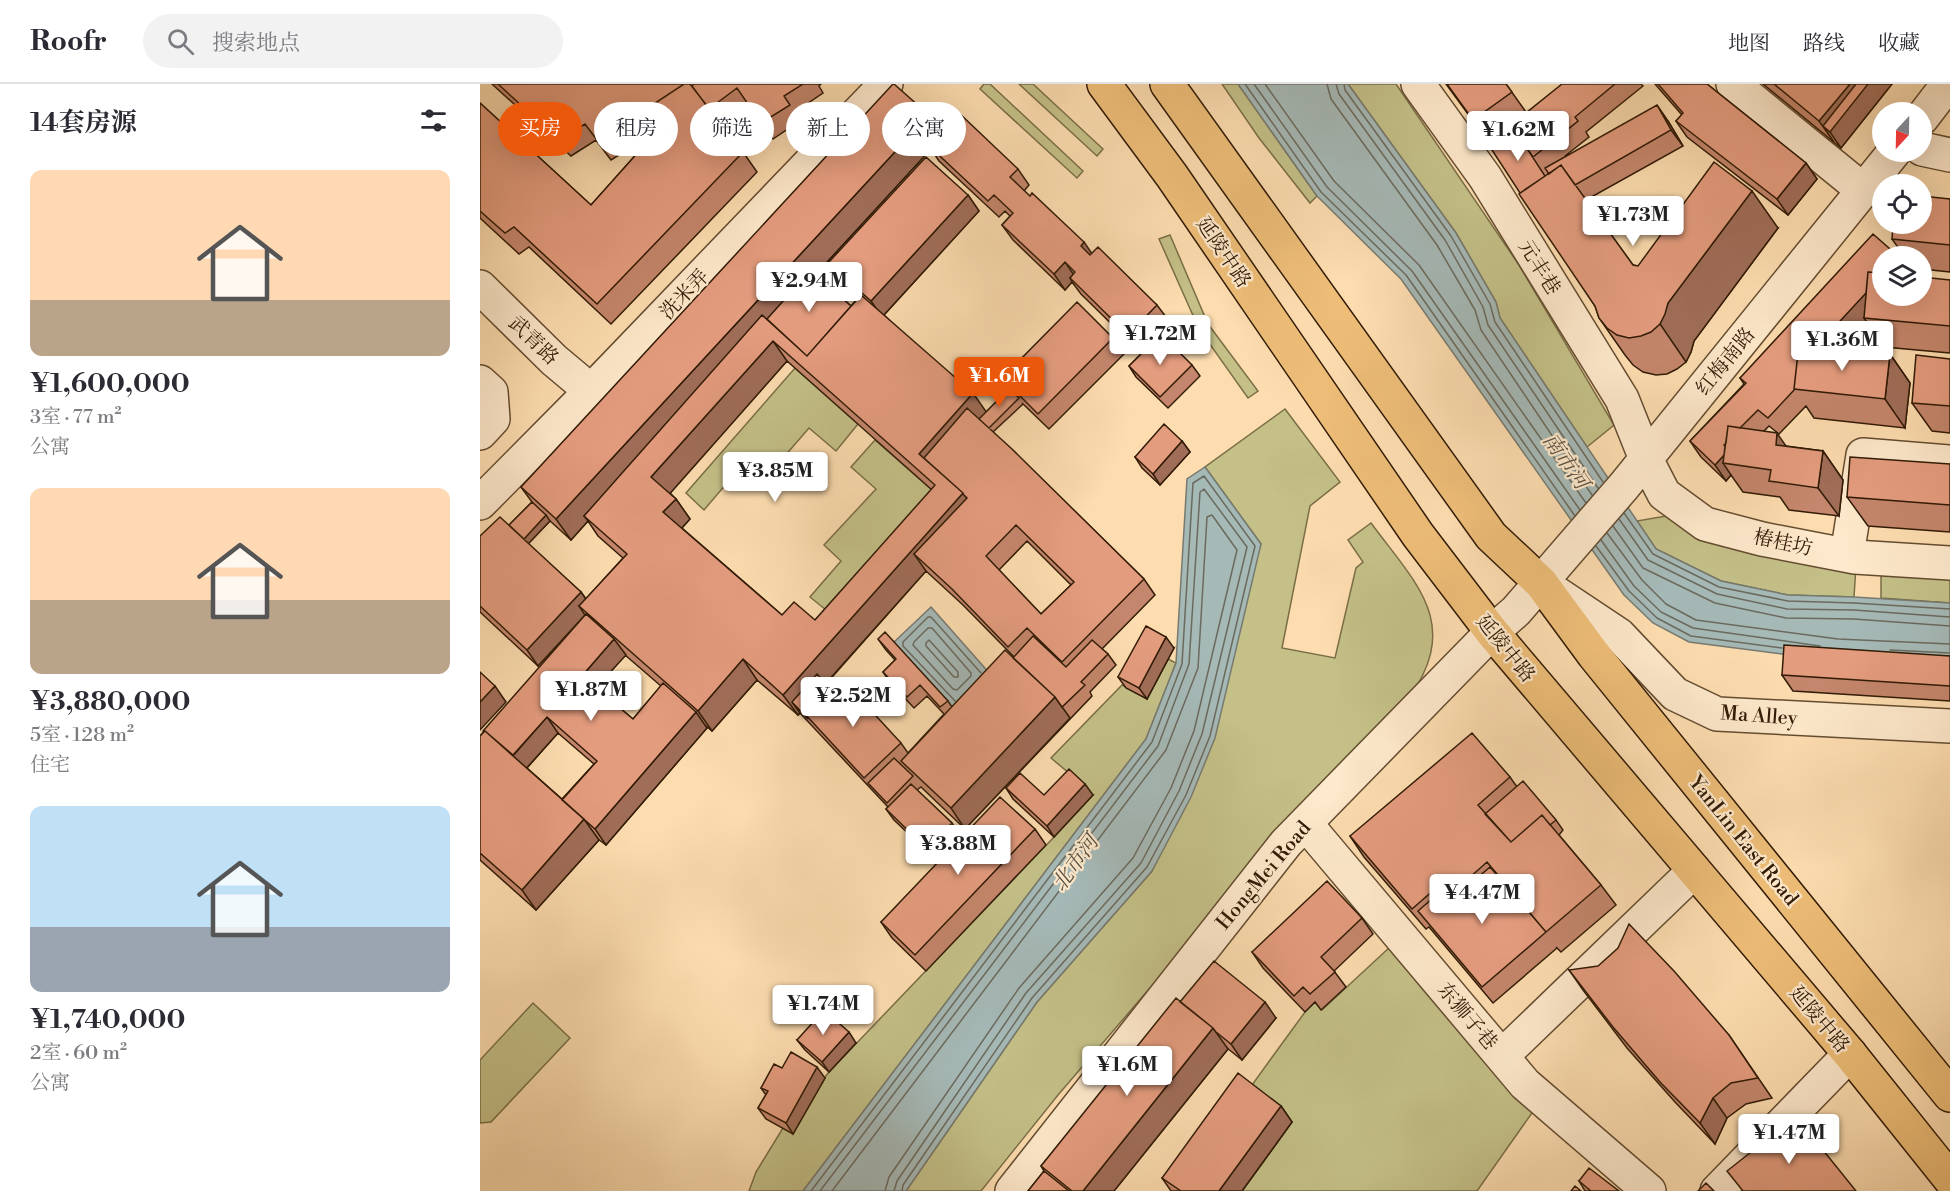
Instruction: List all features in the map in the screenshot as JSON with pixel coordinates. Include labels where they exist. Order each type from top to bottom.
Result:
[{"type":"main road","name":"延陵中路","points":[[1104,84],[1172,176],[1418,535],[1492,632],[1850,1054],[1950,1179]]},
{"type":"main road","points":[[1167,84],[1491,536],[1541,583]]},
{"type":"main road","name":"YanLin East Road","points":[[1541,583],[1594,655],[1950,1095]]},
{"type":"street","name":"洗米弄","points":[[480,503],[886,84]]},
{"type":"street","name":"元丰巷","points":[[1418,84],[1485,177],[1622,399],[1646,459]]},
{"type":"street","points":[[1733,84],[1863,190]]},
{"type":"street","points":[[1932,105],[1948,84]]},
{"type":"street","points":[[1932,151],[1950,155]]},
{"type":"street","name":"红梅南路","points":[[1541,583],[1624,486],[1886,162]]},
{"type":"street","name":"武青路","points":[[480,287],[554,360],[591,391]]},
{"type":"street","points":[[480,382],[491,392],[493,419],[480,433]]},
{"type":"street","points":[[1847,555],[1863,455],[1950,462]]},
{"type":"street","name":"椿桂坊","points":[[1646,459],[1664,494],[1705,524],[1762,539],[1847,555],[1950,563]]},
{"type":"street","name":"HongMei Road","points":[[1012,1191],[1279,852],[1541,583]]},
{"type":"street","name":"Ma Alley","points":[[1541,583],[1619,635],[1675,694],[1717,714],[1950,726]]},
{"type":"street","name":"东狮子巷","points":[[1306,824],[1525,1084],[1649,1191]]},
{"type":"street","points":[[1502,1056],[1694,871]]},
{"type":"street","points":[[1721,1189],[1850,1054]]},
{"type":"shaded area","points":[[984,84],[990,84],[1083,171],[1077,178],[980,89]]},
{"type":"shaded area","points":[[1019,84],[1033,84],[1103,149],[1097,156]]},
{"type":"shaded area","points":[[1222,84],[1238,84],[1317,196],[1310,203],[1259,138]]},
{"type":"shaded area","points":[[1348,84],[1396,84],[1519,265],[1614,425],[1587,447],[1500,318],[1496,302],[1456,233]]},
{"type":"shaded area","points":[[1170,235],[1208,324],[1258,391],[1248,398],[1199,329],[1159,239]]},
{"type":"shaded area","points":[[795,368],[858,424],[836,451],[809,428],[757,488],[738,470],[704,510],[686,493]]},
{"type":"shaded area","points":[[1285,409],[1340,482],[1310,506],[1282,648],[1335,658],[1356,568],[1363,562],[1348,540],[1371,523],[1417,585],[1427,605],[1432,626],[1432,648],[1424,671],[1409,698],[1297,817],[1058,1095],[981,1191],[906,1191],[1037,1002],[1152,871],[1261,544],[1205,467]]},
{"type":"shaded area","points":[[875,440],[940,497],[831,614],[810,597],[841,561],[824,545],[876,489],[851,467]]},
{"type":"shaded area","points":[[1672,515],[1856,566],[1854,597],[1788,595],[1721,581],[1656,549],[1637,521]]},
{"type":"shaded area","points":[[1881,568],[1950,573],[1950,603],[1881,598]]},
{"type":"shaded area","points":[[1168,659],[1176,663],[1146,739],[803,1191],[749,1191],[756,1172],[783,1128],[829,1072],[1054,837],[1076,779],[1051,758],[1122,685],[1147,699]]},
{"type":"shaded area","points":[[1391,946],[1534,1110],[1477,1191],[1242,1191],[1292,1122],[1249,1089],[1305,1012],[1315,1002],[1322,1010]]},
{"type":"shaded area","points":[[533,1003],[570,1038],[491,1122],[480,1123],[480,1060]]},
{"type":"water","name":"南市河","points":[[1238,84],[1348,84],[1456,233],[1496,302],[1500,318],[1656,549],[1721,581],[1788,595],[1950,603],[1950,667],[1836,661],[1689,642],[1653,623],[1624,595],[1401,279],[1317,196]]},
{"type":"water","name":"北市河","points":[[1205,467],[1261,544],[1215,738],[1191,797],[1152,871],[1037,1002],[906,1191],[803,1191],[1146,739],[1176,663],[1187,479]]},
{"type":"water","points":[[931,607],[991,675],[955,711],[893,643]]},
{"type":"building","points":[[498,84],[684,84],[657,102],[594,102],[594,136],[585,124],[582,126],[582,102],[518,102]]},
{"type":"building","points":[[684,84],[690,84],[704,102],[690,102],[690,156],[739,156],[597,304],[514,227],[505,233],[480,211],[480,103],[498,120],[498,156],[538,156],[591,205],[635,156],[678,156],[678,102],[657,102]]},
{"type":"building","points":[[694,84],[803,84],[784,96],[788,102],[786,102],[786,107],[774,115],[774,102],[747,102],[737,88],[718,102],[704,102],[692,86]]},
{"type":"building","points":[[893,84],[914,102],[882,102],[882,156],[891,156],[556,519],[521,487],[827,156],[870,156],[870,109]]},
{"type":"building","points":[[1447,84],[1506,84],[1512,92],[1473,120]]},
{"type":"building","points":[[1562,84],[1615,84],[1575,117],[1578,121],[1533,157],[1511,125]]},
{"type":"building","points":[[1658,84],[1707,84],[1806,163],[1777,199],[1676,121],[1683,113]]},
{"type":"building","points":[[1774,84],[1850,84],[1819,121]]},
{"type":"building","points":[[1856,84],[1868,84],[1830,132],[1823,126]]},
{"type":"building","points":[[1657,105],[1671,130],[1575,185],[1561,165],[1549,174],[1545,168]]},
{"type":"building","points":[[966,120],[1018,169],[1010,177],[1030,196],[1032,193],[1084,242],[1081,246],[1090,255],[1098,247],[1157,305],[1128,335],[1070,278],[1075,272],[1065,262],[1054,274],[1002,225],[1013,213],[994,195],[988,201],[940,156],[966,156]]},
{"type":"building","points":[[1515,130],[1545,176],[1520,193],[1490,147]]},
{"type":"building","points":[[926,157],[968,195],[871,301],[828,263]]},
{"type":"building","points":[[1714,162],[1752,191],[1668,303],[1660,324],[1651,332],[1641,336],[1629,338],[1617,335],[1599,318],[1595,306],[1519,194],[1561,165],[1633,265],[1638,266]]},
{"type":"building","points":[[1932,197],[1950,199],[1950,245],[1892,239],[1892,234],[1932,234]]},
{"type":"building","points":[[1873,234],[1887,246],[1872,246],[1872,272],[1868,272],[1866,293],[1817,346],[1799,344],[1795,389],[1768,418],[1758,410],[1740,428],[1728,426],[1724,455],[1715,465],[1690,441],[1746,383],[1740,378]]},
{"type":"building","points":[[811,270],[851,306],[807,356],[767,319]]},
{"type":"building","points":[[1868,272],[1872,272],[1872,306],[1932,306],[1932,278],[1950,280],[1950,326],[1864,318]]},
{"type":"building","points":[[861,295],[973,393],[919,454],[963,493],[783,695],[743,659],[698,711],[579,606],[627,554],[584,516],[762,315],[807,356]],"holes":[[[773,341],[935,485],[815,620],[794,602],[782,615],[663,512],[676,499],[651,477]]]},
{"type":"building","points":[[1077,302],[1113,338],[1038,414],[1002,378]]},
{"type":"building","points":[[1148,332],[1156,339],[1145,350],[1137,343]]},
{"type":"building","points":[[1161,334],[1192,365],[1160,397],[1129,366]]},
{"type":"building","points":[[1799,344],[1890,354],[1885,399],[1794,389]]},
{"type":"building","points":[[1916,355],[1950,359],[1950,406],[1912,403]]},
{"type":"building","points":[[1009,389],[1019,398],[989,428],[979,419]]},
{"type":"building","points":[[967,408],[1144,579],[1062,662],[1027,628],[1008,647],[952,589],[914,554],[967,498],[924,458]],"holes":[[[1016,525],[1074,582],[1041,614],[986,556]]]},
{"type":"building","points":[[1164,424],[1182,441],[1153,474],[1135,457]]},
{"type":"building","points":[[1728,426],[1777,433],[1776,445],[1823,451],[1818,488],[1769,481],[1771,470],[1723,463]]},
{"type":"building","points":[[1850,457],[1950,464],[1950,505],[1847,497]]},
{"type":"building","points":[[532,502],[546,515],[524,539],[509,525]]},
{"type":"building","points":[[500,517],[581,592],[527,650],[480,606],[480,536]]},
{"type":"building","points":[[586,614],[614,639],[582,676],[633,719],[663,683],[696,712],[595,829],[562,800],[597,761],[547,717],[513,755],[483,731]]},
{"type":"building","points":[[1146,626],[1166,637],[1139,688],[1118,677]]},
{"type":"building","points":[[885,632],[948,701],[940,707],[920,685],[907,697],[883,672],[896,659],[878,639]]},
{"type":"building","points":[[1033,636],[1066,667],[1092,640],[1108,654],[1081,682],[1085,685],[1062,707],[1055,697],[1013,658]]},
{"type":"building","points":[[1784,645],[1950,656],[1950,686],[1782,675]]},
{"type":"building","points":[[1005,650],[1055,697],[951,808],[901,761]]},
{"type":"building","points":[[480,672],[495,686],[480,702]]},
{"type":"building","points":[[817,674],[831,689],[805,714],[808,719],[792,702]]},
{"type":"building","points":[[842,679],[901,743],[864,778],[805,714]]},
{"type":"building","points":[[485,731],[584,819],[522,890],[480,853],[480,736]]},
{"type":"building","points":[[1472,733],[1510,777],[1478,805],[1511,842],[1542,815],[1601,885],[1546,932],[1487,862],[1460,886],[1451,875],[1412,909],[1350,836]]},
{"type":"building","points":[[894,758],[913,776],[887,803],[868,783]]},
{"type":"building","points":[[1069,769],[1085,784],[1047,826],[1006,788],[1020,773],[1044,795]]},
{"type":"building","points":[[1523,781],[1556,820],[1550,825],[1542,815],[1511,842],[1485,814]]},
{"type":"building","points":[[911,784],[952,823],[927,849],[886,809]]},
{"type":"building","points":[[1000,797],[1035,829],[915,955],[881,922]]},
{"type":"building","points":[[1490,867],[1546,932],[1482,987],[1418,911],[1454,880],[1463,890]]},
{"type":"building","points":[[1327,881],[1362,918],[1321,957],[1335,972],[1310,994],[1303,987],[1294,996],[1252,952]]},
{"type":"building","points":[[1629,924],[1674,971],[1729,1035],[1758,1078],[1731,1083],[1713,1098],[1700,1123],[1660,1082],[1569,970],[1598,966],[1618,948]]},
{"type":"building","points":[[1214,961],[1265,1002],[1231,1044],[1180,1002]]},
{"type":"building","points":[[1176,998],[1213,1028],[1083,1191],[1072,1191],[1041,1166]]},
{"type":"building","points":[[824,1010],[849,1032],[822,1062],[797,1040]]},
{"type":"building","points":[[791,1052],[817,1067],[786,1123],[758,1108],[768,1091],[761,1088],[774,1064],[782,1068]]},
{"type":"building","points":[[1238,1073],[1281,1106],[1219,1191],[1181,1191],[1162,1178]]},
{"type":"building","points":[[1789,1122],[1802,1124],[1856,1191],[1743,1191],[1727,1171]]},
{"type":"building","points":[[1589,1168],[1619,1191],[1591,1191],[1579,1181]]},
{"type":"building","points":[[1044,1171],[1069,1191],[1028,1191]]},
{"type":"building","points":[[1706,1183],[1714,1191],[1698,1191]]},
{"type":"building","points":[[1575,1186],[1581,1191],[1571,1191]]}]
